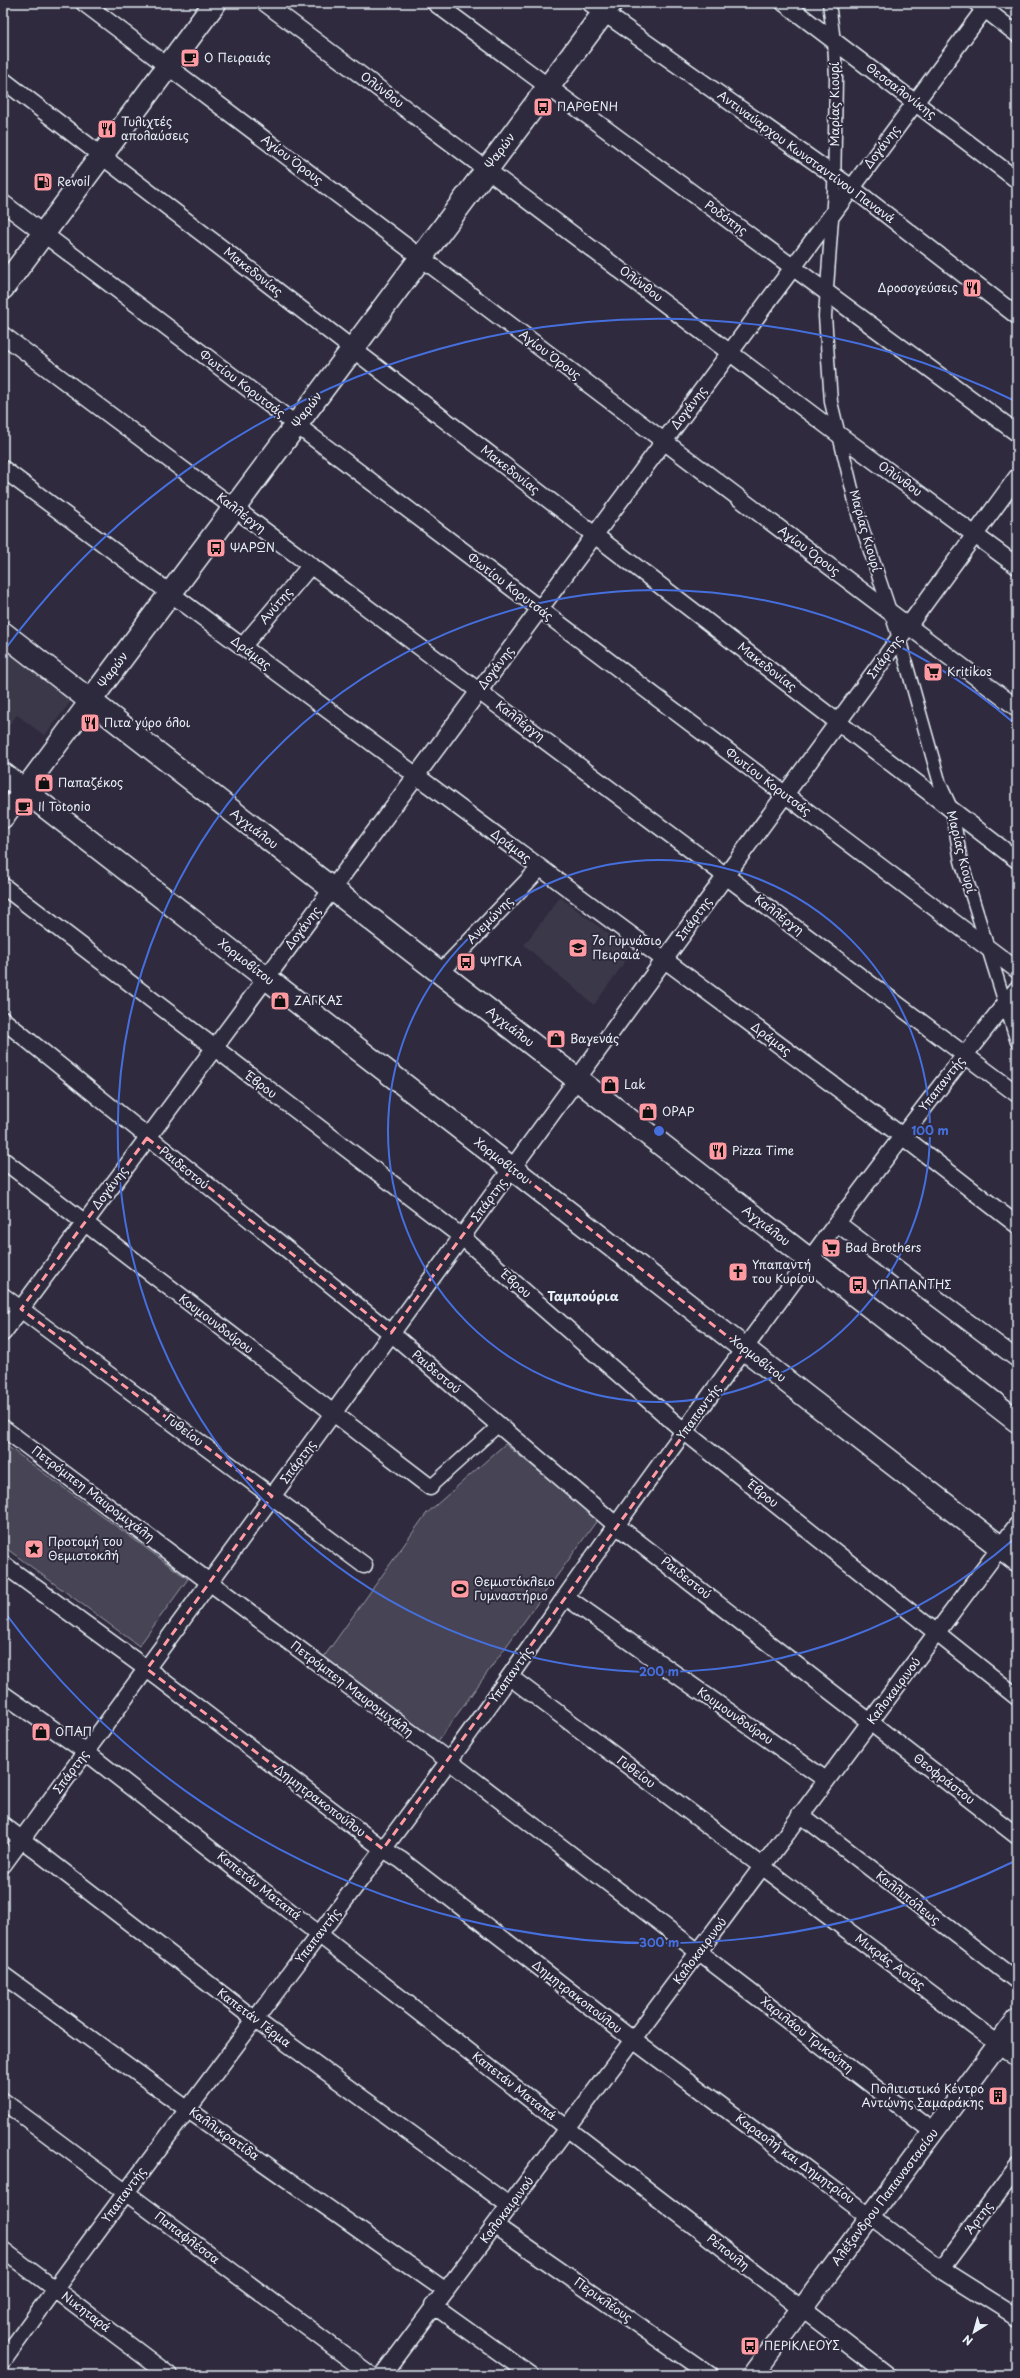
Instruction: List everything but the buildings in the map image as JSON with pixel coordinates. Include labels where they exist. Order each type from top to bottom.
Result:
[{"type":"main road","points":[[3,288],[215,3]]},
{"type":"main road","name":"Ψαρών","points":[[90,701],[548,87],[602,6]]},
{"type":"main road","name":"Αγχιάλου","points":[[3,634],[1017,1421]]},
{"type":"main road","name":"Χορμοβίτου","points":[[3,774],[1009,1554]]},
{"type":"street","name":"Αγίου Όρους","points":[[84,3],[889,611],[904,632],[1017,708]]},
{"type":"street","name":"Ολύνθου","points":[[265,3],[731,352],[838,434],[1017,566]]},
{"type":"street","name":"Ροδόπης","points":[[435,3],[1017,433]]},
{"type":"street","name":"Θεσσαλονίκης","points":[[784,3],[1017,180]]},
{"type":"street","name":"Μαρίας Κιουρί","points":[[829,3],[834,41],[834,177],[825,316],[828,370],[838,434],[859,518],[889,611]]},
{"type":"street","points":[[984,5],[1017,34]]},
{"type":"street","name":"Δογάνης","points":[[3,1333],[916,102],[984,5]]},
{"type":"street","name":"Αντιναύαρχου Κωνσταντίνου Πανανά","points":[[602,6],[834,177],[852,188],[1017,316]]},
{"type":"street","name":"Μακεδονίας","points":[[3,80],[1017,860]]},
{"type":"street","name":"Φωτίου Κορυτσάς","points":[[3,203],[1017,970]]},
{"type":"street","name":"Καλλέργη","points":[[3,334],[966,1054],[1017,1094]]},
{"type":"street","name":"Δράμας","points":[[3,469],[902,1136],[1017,1225]]},
{"type":"street","name":"Σπάρτης","points":[[3,1865],[1017,477]]},
{"type":"street","name":"Ανύτης","points":[[242,647],[311,565]]},
{"type":"street","name":"Μαρίας Κιουρί","points":[[904,632],[940,784],[952,810],[961,861],[1004,1005],[1017,1042]]},
{"type":"street","name":"Ψαρών","points":[[3,818],[90,701]]},
{"type":"street","name":"Ανεμώνης","points":[[440,973],[540,868]]},
{"type":"street","name":"Έβρου","points":[[3,886],[214,1049],[462,1237],[685,1432],[936,1634],[1017,1697]]},
{"type":"street","name":"Υπαπαντής","points":[[3,2361],[54,2289],[187,2109],[449,1761],[510,1677],[616,1525],[745,1350],[809,1260],[902,1136],[1017,989]]},
{"type":"street","name":"Ραιδεστού","points":[[3,1020],[147,1138],[392,1333],[616,1525],[870,1722]]},
{"type":"street","name":"Κουμουνδούρου","points":[[3,1160],[430,1487]]},
{"type":"street","points":[[837,1223],[1017,1359]]},
{"type":"street","name":"Γυθείου","points":[[3,1296],[364,1565]]},
{"type":"street","points":[[430,1487],[499,1425]]},
{"type":"street","name":"Πετρόμπεη Μαυρομιχάλη","points":[[3,1428],[449,1761],[699,1952]]},
{"type":"street","name":"Καλοκαιρινού","points":[[382,2375],[433,2305],[446,2291],[496,2226],[800,1814],[936,1634],[1009,1554],[1017,1525]]},
{"type":"street","name":"Δημητρακοπούλου","points":[[3,1564],[147,1669],[383,1849],[401,1860],[633,2040]]},
{"type":"street","name":"Κουμουνδούρου","points":[[566,1597],[826,1780]]},
{"type":"street","name":"Γυθείου","points":[[510,1677],[762,1867]]},
{"type":"street","name":"Καπετάν Ματαπά","points":[[3,1694],[86,1752],[320,1933],[568,2129]]},
{"type":"street","name":"Θεοφράστου","points":[[870,1722],[1017,1836]]},
{"type":"street","name":"Καλλιπόλεως","points":[[800,1814],[1017,1981]]},
{"type":"street","name":"Καπετάν Γέρμα","points":[[3,1825],[254,2019],[510,2206]]},
{"type":"street","name":"Μικράς Ασίας","points":[[762,1867],[1017,2058]]},
{"type":"street","name":"Χαριλάου Τρικούπη","points":[[699,1952],[933,2132]]},
{"type":"street","name":"Καλλικρατίδα","points":[[3,1975],[187,2109],[446,2291]]},
{"type":"street","name":"Αλέξανδρου Παπαναστασίου","points":[[753,2375],[1017,2019]]},
{"type":"street","name":"Καραολή και Δημητρίου","points":[[633,2040],[941,2269],[1017,2317]]},
{"type":"street","name":"Παπαφλέσσα","points":[[3,2101],[372,2375]]},
{"type":"street","name":"Ρέπουλη","points":[[568,2129],[888,2375]]},
{"type":"street","name":"Άρτης","points":[[941,2269],[1017,2166]]},
{"type":"street","name":"Περικλέους","points":[[496,2226],[710,2375]]},
{"type":"street","name":"Νικηταρά","points":[[3,2250],[169,2375]]},
{"type":"street","points":[[433,2305],[531,2375]]},
{"type":"highlighted area","points":[[147,1138],[391,1333],[512,1168],[745,1350],[383,1849],[147,1669],[272,1496],[21,1309]]},
{"type":"shaded area","points":[[3,643],[74,697],[45,736],[17,715],[3,733]]},
{"type":"shaded area","name":"7ο Γυμνάσιο Πειραιά","points":[[560,897],[632,952],[594,1005],[524,945]]},
{"type":"shaded area","points":[[3,1443],[188,1579],[139,1646],[3,1546]]},
{"type":"shaded area","name":"Θεμιστόκλειο Γυμναστήριο","points":[[505,1444],[598,1519],[438,1741],[323,1658],[426,1514]]},
{"type":"place","name":"Ο Πειραιάς","points":[[190,58]]},
{"type":"place","name":"ΠΑΡΘΕΝΗ","points":[[543,107]]},
{"type":"place","name":"Τυλιχτές απολαύσεις","points":[[107,129]]},
{"type":"place","name":"Revoil","points":[[43,182]]},
{"type":"place","name":"Δροσογεύσεις","points":[[972,288]]},
{"type":"place","name":"ΨΑΡΩΝ","points":[[216,548]]},
{"type":"place","name":"Kritikos","points":[[933,672]]},
{"type":"place","name":"Πιτα γύρο όλοι","points":[[90,723]]},
{"type":"place","name":"Παπαζέκος","points":[[44,783]]},
{"type":"place","name":"Il Totonio","points":[[24,807]]},
{"type":"place","name":"7ο Γυμνάσιο Πειραιά","points":[[578,948]]},
{"type":"place","name":"ΨΥΓΚΑ","points":[[466,962]]},
{"type":"place","name":"ΖΑΓΚΑΣ","points":[[280,1001]]},
{"type":"place","name":"Βαγενάς","points":[[556,1039]]},
{"type":"place","name":"Lak","points":[[610,1085]]},
{"type":"place","name":"OPAP","points":[[648,1112]]},
{"type":"place","name":"Pizza Time","points":[[718,1151]]},
{"type":"place","name":"Bad Brothers","points":[[831,1248]]},
{"type":"place","name":"Υπαπαντή του Κυρίου","points":[[738,1272]]},
{"type":"place","name":"ΥΠΑΠΑΝΤΗΣ","points":[[858,1285]]},
{"type":"place","name":"Προτομή του Θεμιστοκλή","points":[[34,1549]]},
{"type":"place","name":"Θεμιστόκλειο Γυμναστήριο","points":[[460,1589]]},
{"type":"place","name":"ΟΠΑΠ","points":[[41,1732]]},
{"type":"place","name":"Πολιτιστικό Κέντρο Αντώνης Σαμαράκης","points":[[998,2096]]},
{"type":"place","name":"ΠΕΡΙΚΛΕΟΥΣ","points":[[750,2346]]},
{"type":"district","name":"Ταμπούρια","points":[[583,1296]]}]
